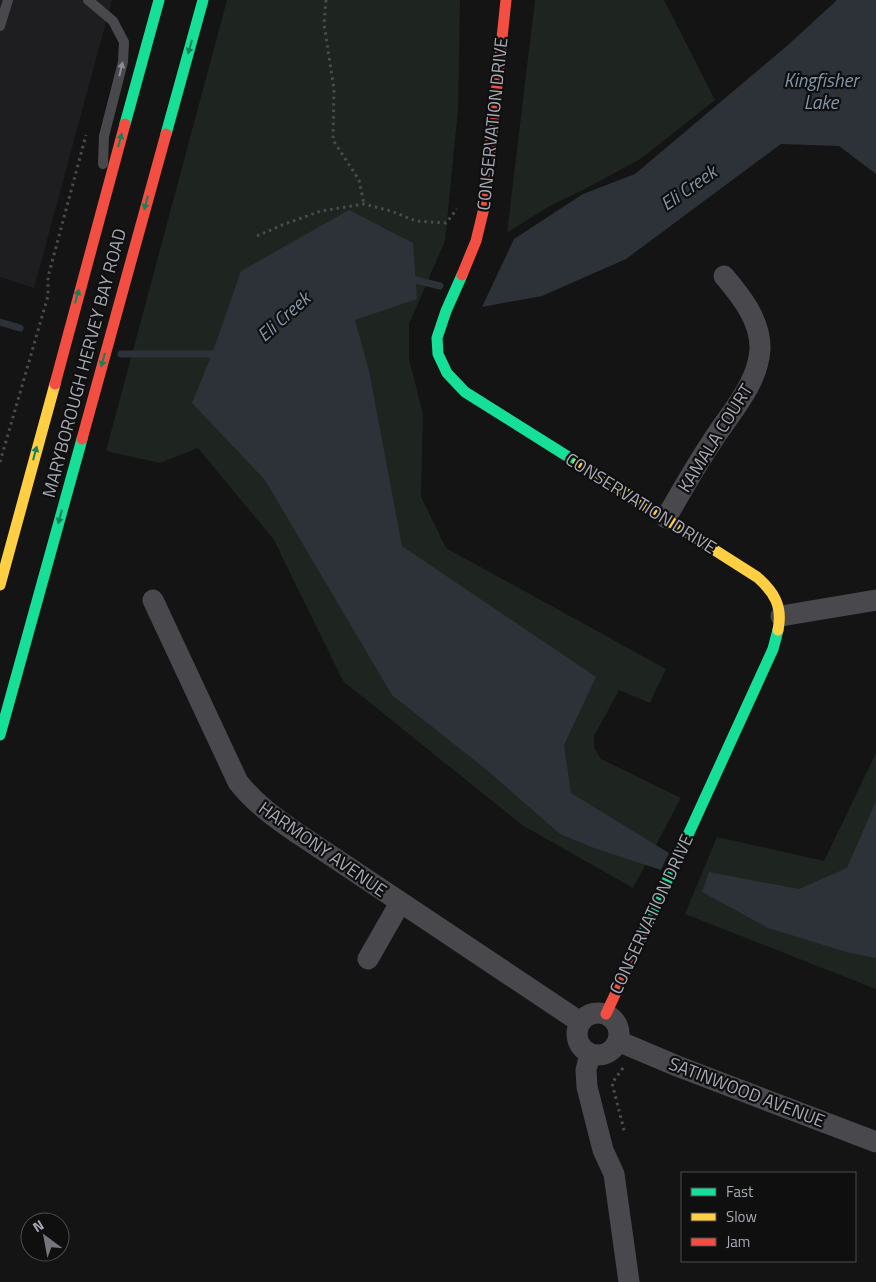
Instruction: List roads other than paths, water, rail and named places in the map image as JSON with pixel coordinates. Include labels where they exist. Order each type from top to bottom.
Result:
[{"type":"main road","name":"MARYBOROUGH HERVEY BAY ROAD","points":[[0,585],[159,0]]},
{"type":"main road","name":"MARYBOROUGH HERVEY BAY ROAD","points":[[0,735],[2,717],[203,0]]},
{"type":"main road","name":"CONSERVATION DRIVE","points":[[506,0],[489,149],[486,204],[477,240],[444,317],[438,338],[437,348],[447,372],[455,384],[465,392],[755,576],[771,591],[778,603],[781,616],[773,649],[606,1014]]},
{"type":"street","name":"KAMALA COURT","points":[[666,518],[712,441],[745,394],[760,350],[758,329],[741,296],[724,276]]},
{"type":"street","name":"HARMONY AVENUE","points":[[153,600],[238,782],[250,798],[400,904],[580,1022]]},
{"type":"street","points":[[781,616],[876,600]]},
{"type":"street","points":[[368,959],[400,904]]},
{"type":"street","points":[[591,1014],[606,1014],[614,1019],[627,1045],[612,1049],[608,1053],[590,1054],[582,1048],[578,1040],[577,1031],[580,1022],[591,1014]]},
{"type":"street","name":"SATINWOOD AVENUE","points":[[627,1045],[876,1142]]},
{"type":"street","points":[[590,1054],[586,1070],[587,1088],[603,1150],[614,1174],[629,1282]]},
{"type":"lane","points":[[0,26],[8,0]]},
{"type":"lane","points":[[88,0],[113,21],[124,42],[123,62],[104,136],[103,202]]},
{"type":"water","name":"Kingfisher Lake","points":[[837,0],[876,0],[876,174],[839,146],[781,144],[626,259],[542,296],[482,307],[514,239],[583,194],[635,174],[788,45]]},
{"type":"water","points":[[349,210],[413,243],[417,299],[355,320],[369,371],[402,546],[596,677],[564,745],[571,793],[669,853],[661,870],[594,848],[560,834],[488,771],[392,695],[265,480],[192,403],[212,354],[241,271]]},
{"type":"water","points":[[876,801],[876,958],[850,953],[768,928],[702,892],[709,872],[799,889],[847,868]]},
{"type":"waterway","name":"Eli Creek","points":[[408,278],[440,286]]},
{"type":"waterway","name":"Eli Creek","points":[[0,322],[20,328]]},
{"type":"waterway","name":"Eli Creek","points":[[121,354],[212,354],[220,352]]}]
